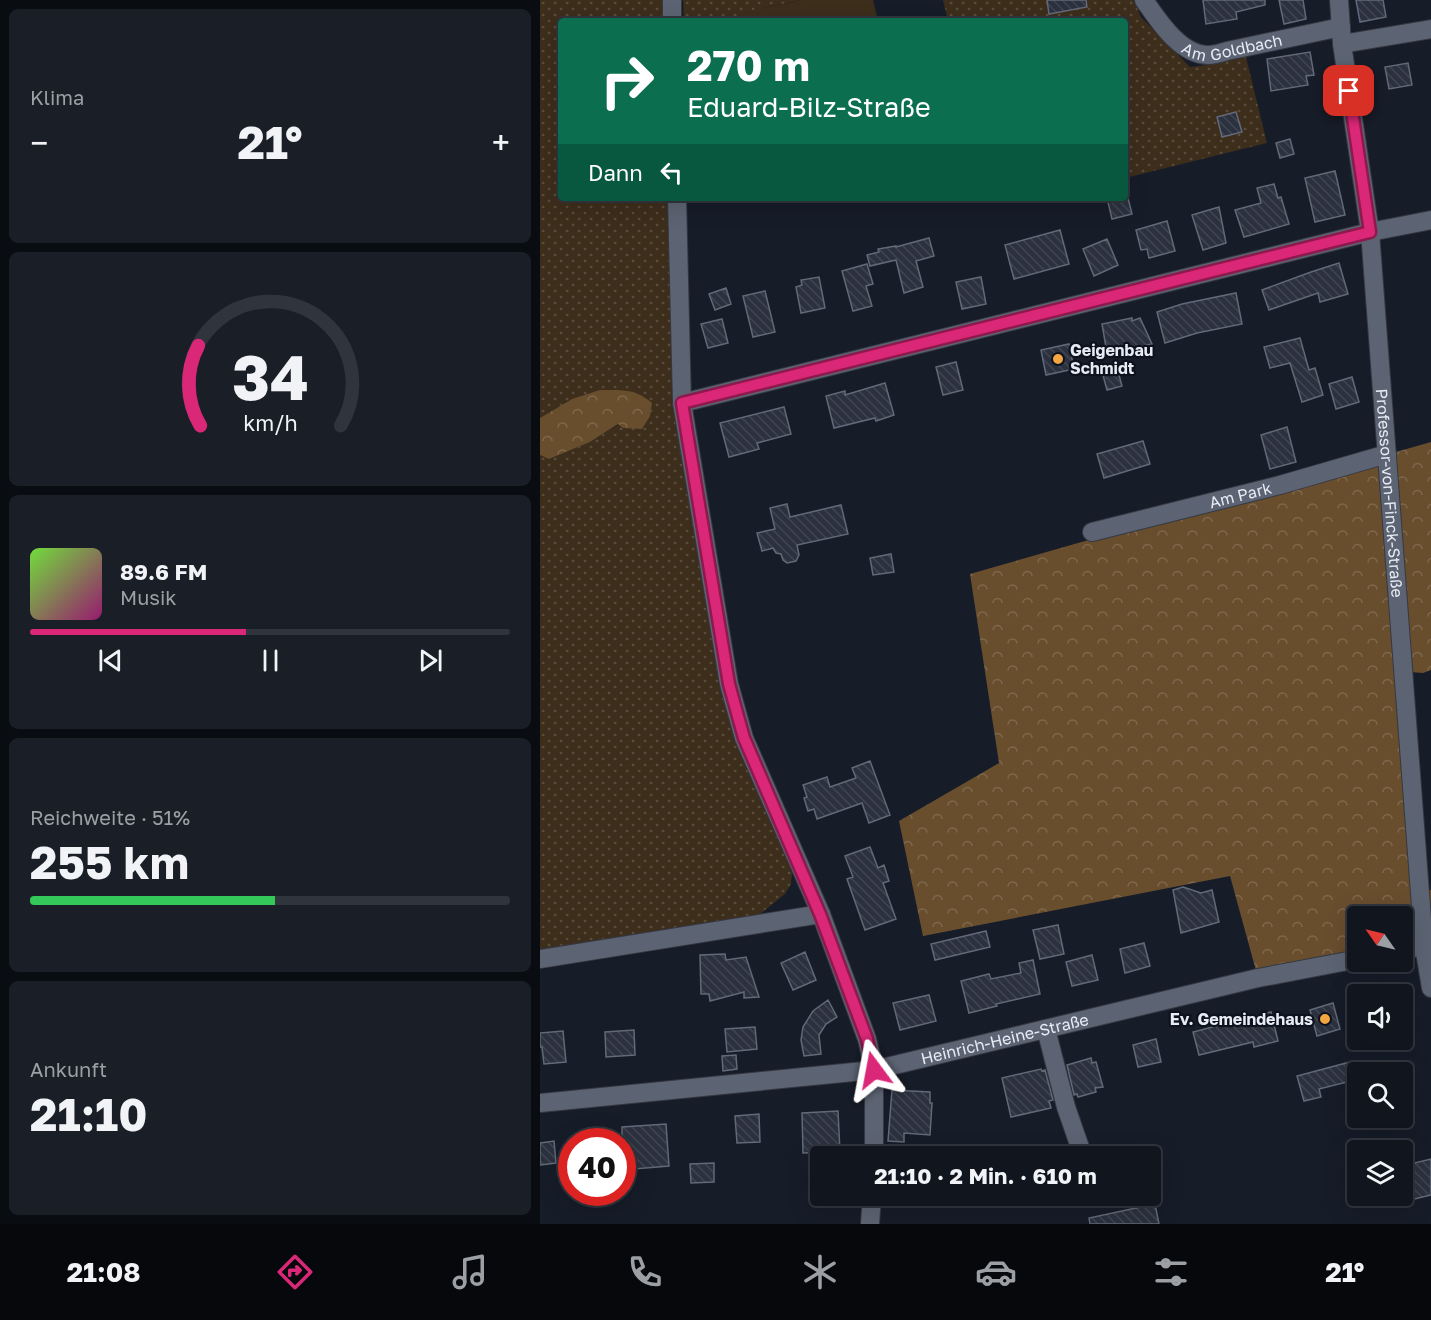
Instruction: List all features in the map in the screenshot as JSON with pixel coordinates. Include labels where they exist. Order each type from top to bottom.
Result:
[{"type":"street","points":[[672,0],[672,18]]},
{"type":"street","name":"Am Goldbach","points":[[1144,0],[1159,22],[1172,35],[1190,50],[1209,55],[1342,35],[1431,29]]},
{"type":"street","name":"Professor-von-Finck-Straße","points":[[1339,0],[1370,232],[1424,946],[1431,988]]},
{"type":"street","points":[[677,201],[682,403],[729,684],[744,738],[820,914],[867,1039],[874,1070],[874,1146]]},
{"type":"street","points":[[682,403],[1370,232],[1431,220]]},
{"type":"street","name":"Am Park","points":[[1092,532],[1280,485],[1387,454]]},
{"type":"street","points":[[540,959],[820,914]]},
{"type":"street","points":[[1413,948],[1424,946]]},
{"type":"street","name":"Heinrich-Heine-Straße","points":[[540,1103],[874,1070],[1258,978],[1347,961]]},
{"type":"street","points":[[1046,1029],[1066,1107],[1080,1146]]},
{"type":"street","points":[[870,1224],[871,1206]]},
{"type":"shaded area","points":[[540,0],[665,0],[665,18],[558,18],[558,201],[670,201],[711,606],[781,844],[792,873],[791,884],[785,894],[754,919],[540,958],[540,455],[549,459],[590,442],[619,424],[642,429],[572,399],[540,418]]},
{"type":"shaded area","points":[[683,0],[801,0],[745,12],[746,18],[684,18]]},
{"type":"shaded area","points":[[801,0],[873,0],[877,18],[745,18],[744,12]]},
{"type":"shaded area","points":[[943,0],[1134,0],[1141,17],[1190,67],[1207,65],[1245,53],[1267,143],[1128,177],[1128,18],[947,18]]},
{"type":"green space","points":[[600,390],[634,392],[652,403],[650,416],[642,429],[623,428],[618,424],[590,442],[549,459],[540,455],[540,418],[572,399]]},
{"type":"green space","points":[[1431,442],[1431,670],[1423,673],[1410,672],[1423,888],[1431,890],[1431,988],[1424,946],[1413,948],[1413,906],[1347,906],[1347,961],[1258,978],[1230,876],[923,936],[899,821],[999,763],[970,574]]},
{"type":"building","points":[[1047,0],[1086,0],[1087,7],[1049,14]]},
{"type":"building","points":[[1203,0],[1265,0],[1265,5],[1236,12],[1237,19],[1206,24]]},
{"type":"building","points":[[1279,0],[1303,0],[1306,19],[1284,24]]},
{"type":"building","points":[[1356,0],[1383,0],[1386,17],[1360,22]]},
{"type":"building","points":[[1310,52],[1314,75],[1306,76],[1308,85],[1271,91],[1267,59]]},
{"type":"building","points":[[1408,63],[1412,85],[1389,89],[1385,67]]},
{"type":"building","points":[[1236,112],[1242,132],[1222,137],[1217,117]]},
{"type":"building","points":[[1290,139],[1294,154],[1280,158],[1276,143]]},
{"type":"building","points":[[1335,171],[1345,215],[1315,222],[1305,178]]},
{"type":"building","points":[[1274,184],[1278,198],[1281,197],[1289,224],[1244,237],[1235,210],[1261,203],[1257,188]]},
{"type":"building","points":[[1128,198],[1132,214],[1112,219],[1108,201],[1128,201]]},
{"type":"building","points":[[1219,207],[1226,243],[1203,250],[1192,215]]},
{"type":"building","points":[[1167,221],[1175,251],[1149,258],[1147,249],[1141,250],[1136,230]]},
{"type":"building","points":[[1060,230],[1069,264],[1014,279],[1005,245]]},
{"type":"building","points":[[929,238],[934,256],[916,261],[923,287],[904,293],[896,260],[870,266],[867,255],[879,252],[878,249],[896,247]]},
{"type":"building","points":[[1107,239],[1118,265],[1094,276],[1083,249]]},
{"type":"building","points":[[1339,263],[1348,294],[1320,302],[1318,293],[1269,310],[1262,290]]},
{"type":"building","points":[[867,264],[873,284],[866,286],[872,306],[853,311],[842,271]]},
{"type":"building","points":[[819,277],[825,308],[801,313],[796,287],[802,285],[801,280]]},
{"type":"building","points":[[981,277],[986,304],[962,309],[956,282]]},
{"type":"building","points":[[726,288],[731,304],[715,310],[709,294]]},
{"type":"building","points":[[765,291],[775,332],[753,337],[743,296]]},
{"type":"building","points":[[1236,293],[1242,324],[1197,333],[1165,343],[1157,312],[1182,304]]},
{"type":"building","points":[[1132,318],[1132,321],[1140,318],[1152,344],[1107,353],[1102,324]]},
{"type":"building","points":[[722,319],[728,343],[708,348],[701,324]]},
{"type":"building","points":[[1300,338],[1309,370],[1315,368],[1323,395],[1302,402],[1290,363],[1270,368],[1264,347]]},
{"type":"building","points":[[1069,344],[1074,369],[1046,375],[1041,350]]},
{"type":"building","points":[[956,362],[963,390],[943,395],[936,367]]},
{"type":"building","points":[[1116,364],[1122,386],[1107,390],[1101,368]]},
{"type":"building","points":[[1352,377],[1359,402],[1336,409],[1329,384]]},
{"type":"building","points":[[885,383],[894,415],[876,421],[875,418],[834,428],[826,396],[845,391],[845,395]]},
{"type":"building","points":[[784,407],[791,434],[757,443],[759,449],[729,457],[720,423]]},
{"type":"building","points":[[1287,427],[1296,462],[1270,469],[1261,435]]},
{"type":"building","points":[[1143,441],[1150,464],[1104,478],[1097,454]]},
{"type":"building","points":[[787,504],[790,517],[841,505],[848,534],[797,545],[799,555],[796,561],[787,563],[773,548],[762,551],[757,533],[775,529],[770,508]]},
{"type":"building","points":[[891,554],[894,572],[873,575],[870,558]]},
{"type":"building","points":[[870,761],[890,815],[869,823],[862,803],[817,819],[814,809],[808,811],[803,785],[827,777],[830,787],[856,778],[852,768]]},
{"type":"building","points":[[870,847],[878,868],[884,865],[889,881],[883,883],[896,919],[865,930],[847,879],[853,877],[845,856]]},
{"type":"building","points":[[1183,887],[1201,893],[1212,890],[1219,922],[1181,933],[1173,890]]},
{"type":"building","points":[[1058,925],[1064,954],[1040,959],[1033,930]]},
{"type":"building","points":[[986,931],[990,947],[935,960],[931,944]]},
{"type":"building","points":[[1144,943],[1150,966],[1125,973],[1120,949]]},
{"type":"building","points":[[805,952],[816,980],[793,990],[781,963]]},
{"type":"building","points":[[725,954],[726,960],[746,957],[759,997],[744,998],[744,992],[710,1001],[709,994],[701,994],[700,955]]},
{"type":"building","points":[[1092,955],[1098,980],[1072,986],[1066,962]]},
{"type":"building","points":[[1033,960],[1040,994],[969,1013],[961,981],[989,974],[991,979],[1021,973],[1019,963]]},
{"type":"building","points":[[929,995],[936,1021],[900,1030],[893,1003]]},
{"type":"building","points":[[828,1000],[837,1017],[826,1024],[819,1035],[821,1054],[804,1056],[801,1040],[803,1027],[813,1011]]},
{"type":"building","name":"Ev. Gemeindehaus","points":[[1333,1003],[1340,1029],[1317,1036],[1310,1010]]},
{"type":"building","points":[[1271,1012],[1278,1041],[1254,1047],[1253,1042],[1199,1055],[1193,1032]]},
{"type":"building","points":[[755,1027],[757,1049],[727,1052],[725,1029]]},
{"type":"building","points":[[634,1030],[635,1055],[606,1057],[605,1032]]},
{"type":"building","points":[[563,1031],[566,1062],[544,1064],[540,1033]]},
{"type":"building","points":[[1156,1039],[1161,1062],[1138,1067],[1133,1045]]},
{"type":"building","points":[[736,1055],[737,1069],[723,1071],[722,1056]]},
{"type":"building","points":[[1091,1058],[1092,1063],[1096,1062],[1103,1087],[1095,1088],[1096,1092],[1078,1097],[1077,1094],[1074,1095],[1067,1065]]},
{"type":"building","points":[[1347,1063],[1347,1082],[1319,1089],[1321,1097],[1304,1101],[1297,1076]]},
{"type":"building","points":[[1045,1070],[1053,1100],[1049,1101],[1051,1108],[1011,1117],[1002,1078]]},
{"type":"building","points":[[892,1090],[930,1092],[930,1103],[932,1103],[930,1135],[904,1133],[904,1142],[888,1141]]},
{"type":"building","points":[[838,1111],[840,1146],[810,1146],[810,1153],[803,1153],[802,1113]]},
{"type":"building","points":[[759,1114],[760,1142],[737,1143],[735,1116]]},
{"type":"building","points":[[666,1124],[669,1166],[636,1169],[636,1128],[622,1127]]},
{"type":"building","points":[[554,1141],[556,1163],[540,1165],[540,1143]]},
{"type":"building","points":[[1431,1159],[1431,1195],[1413,1199],[1413,1163]]},
{"type":"building","points":[[714,1163],[714,1182],[691,1183],[690,1164]]},
{"type":"building","points":[[1155,1206],[1159,1224],[1090,1224],[1089,1218]]},
{"type":"place","name":"Geigenbau Schmidt","points":[[1058,359]]},
{"type":"place","name":"Ev. Gemeindehaus","points":[[1325,1019]]},
{"type":"route","points":[[874,1070],[867,1039],[820,914],[744,738],[729,684],[682,403],[1370,232],[1349,91]]}]
